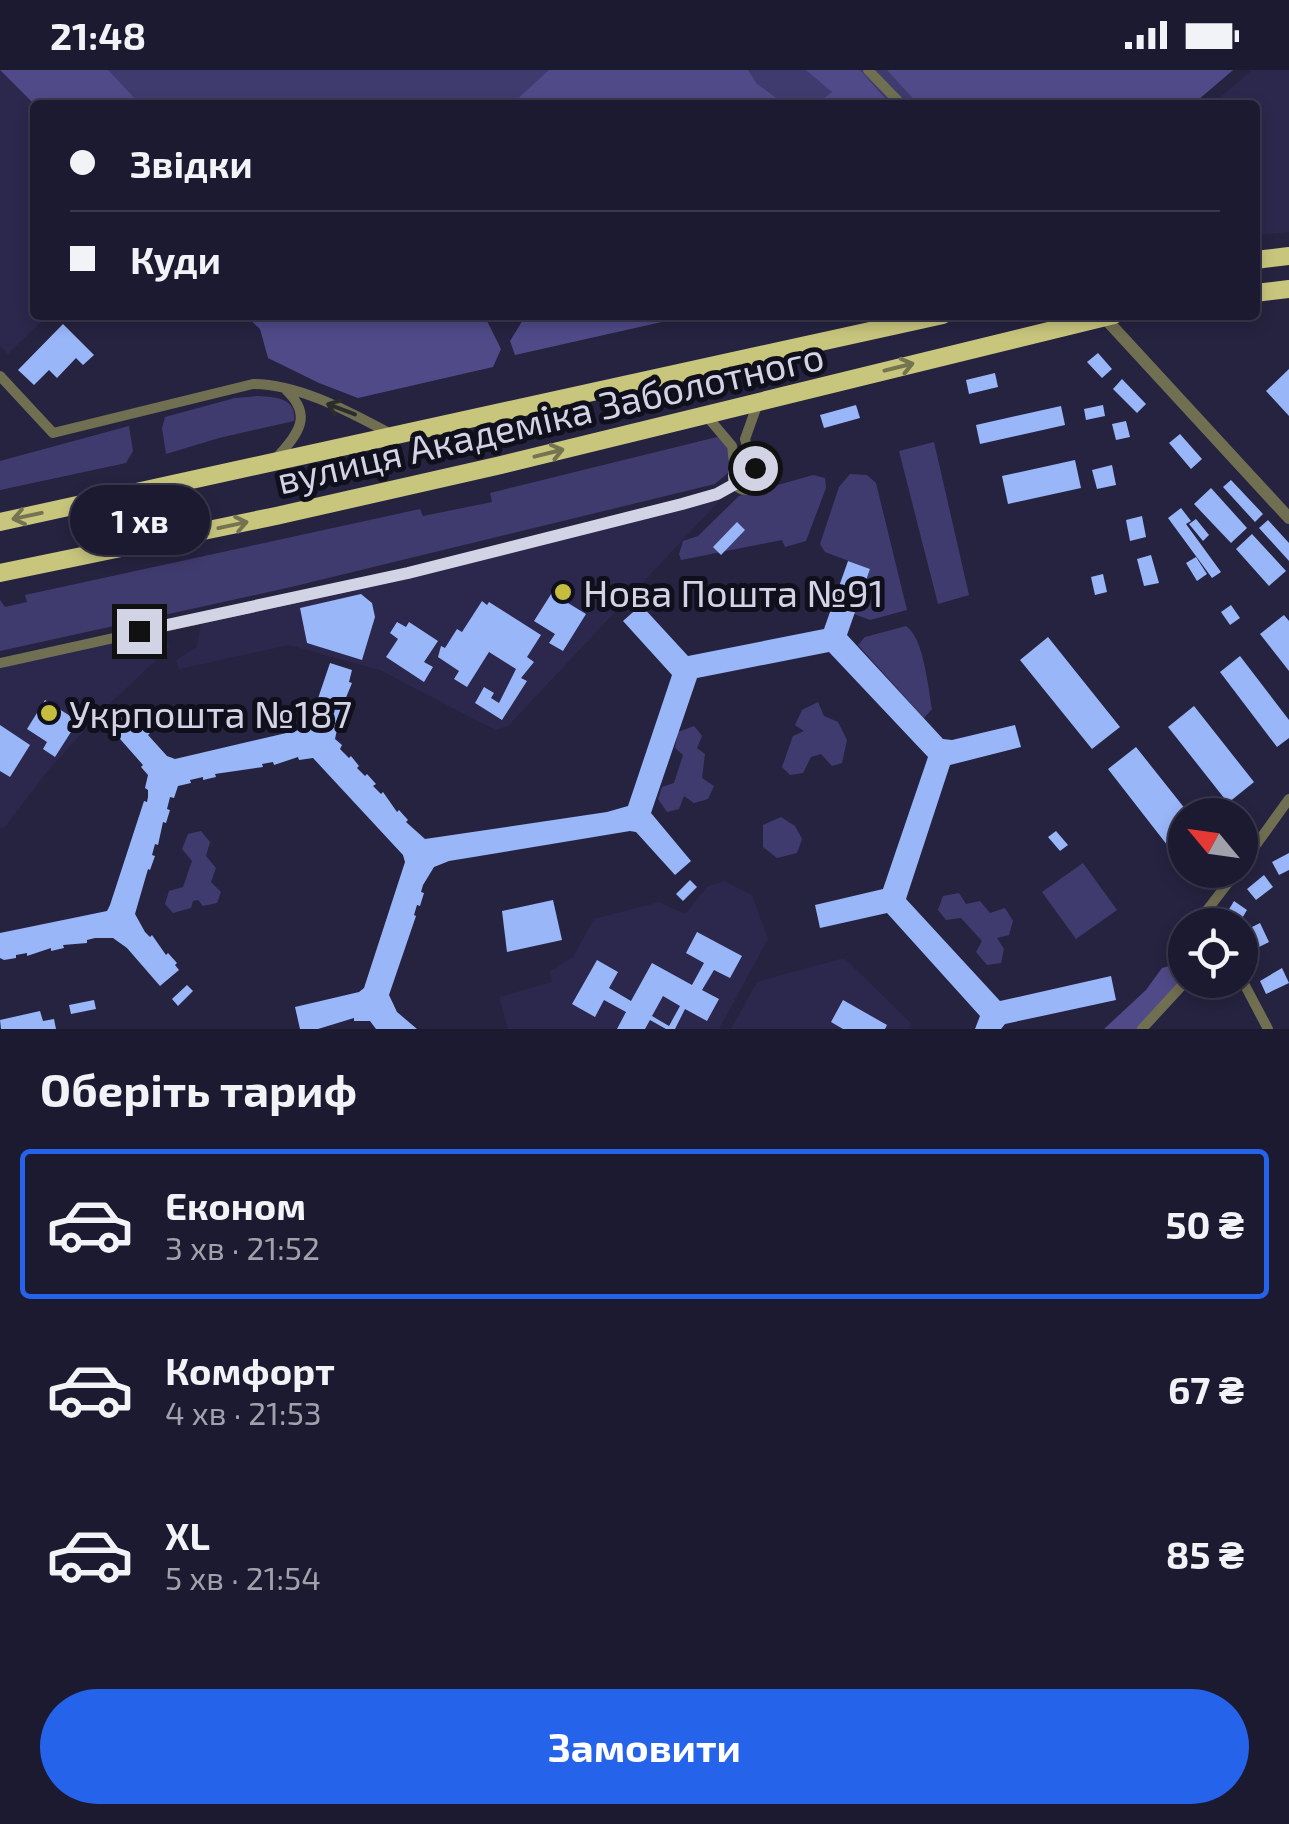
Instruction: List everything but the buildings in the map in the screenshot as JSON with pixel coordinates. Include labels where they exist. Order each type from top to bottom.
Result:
[{"type":"highway","points":[[1260,259],[1289,256]]},
{"type":"highway","points":[[1260,293],[1289,290]]},
{"type":"highway","name":"вулиця Академіка Заболотного","points":[[0,522],[920,320]]},
{"type":"highway","name":"вулиця Академіка Заболотного","points":[[0,573],[314,508],[1090,320]]},
{"type":"street","points":[[868,70],[897,100]]},
{"type":"street","points":[[1111,320],[1289,518]]},
{"type":"street","points":[[0,376],[54,434],[109,417],[254,384],[282,388],[357,416],[397,436]]},
{"type":"street","points":[[271,465],[299,429],[301,407],[282,388]]},
{"type":"street","points":[[735,484],[745,490],[756,484],[758,472],[752,465],[745,439],[759,400]]},
{"type":"street","points":[[704,414],[732,446],[735,484]]},
{"type":"street","points":[[734,470],[743,464],[752,465]]},
{"type":"street","points":[[0,663],[427,568],[682,504],[717,494],[735,484]]},
{"type":"street","points":[[1258,842],[1289,799]]},
{"type":"street","points":[[1210,908],[1225,888]]},
{"type":"street","points":[[1142,1029],[1170,998]]},
{"type":"street","points":[[1252,998],[1268,1029]]},
{"type":"shaded area","points":[[0,70],[30,100],[30,320],[43,320],[8,354],[0,346]]},
{"type":"shaded area","points":[[0,70],[108,70],[136,100],[30,100]]},
{"type":"shaded area","points":[[21,70],[1233,70],[1198,100],[51,100]]},
{"type":"shaded area","points":[[549,70],[748,70],[757,84],[779,100],[516,100]]},
{"type":"shaded area","points":[[806,70],[860,70],[887,100],[822,100],[832,92]]},
{"type":"shaded area","points":[[887,70],[1233,70],[1198,100],[914,100]]},
{"type":"shaded area","points":[[1252,70],[1289,70],[1289,232],[1260,235],[1260,100],[1217,100]]},
{"type":"shaded area","points":[[250,320],[486,320],[501,349],[493,367],[358,398],[268,358],[260,329]]},
{"type":"shaded area","points":[[523,320],[671,320],[515,355],[510,341]]},
{"type":"shaded area","points":[[258,396],[289,403],[294,421],[166,454],[162,428],[165,417],[235,398]]},
{"type":"shaded area","points":[[129,426],[133,451],[126,463],[0,490],[0,461]]},
{"type":"shaded area","points":[[717,437],[727,448],[730,471],[715,484],[291,587],[0,651],[0,600],[5,607],[27,602],[25,595],[420,509],[423,516],[492,502],[490,493]]},
{"type":"shaded area","points":[[934,442],[969,595],[938,604],[899,451]]},
{"type":"shaded area","points":[[850,474],[867,475],[876,483],[907,610],[870,620],[854,614],[870,569],[825,552],[820,544],[839,487]]},
{"type":"shaded area","points":[[813,475],[825,478],[826,488],[806,541],[785,547],[782,540],[681,560],[683,541],[698,536],[739,496]]},
{"type":"shaded area","points":[[720,500],[508,726],[495,730],[380,670],[289,645],[179,669],[176,660],[197,647],[201,622]]},
{"type":"shaded area","points":[[906,626],[917,641],[927,677],[932,709],[924,718],[858,645],[865,637]]},
{"type":"shaded area","points":[[165,629],[169,648],[104,709],[49,769],[4,828],[0,828],[0,668]]},
{"type":"shaded area","points":[[818,702],[824,716],[838,722],[847,740],[842,763],[832,766],[821,754],[811,757],[803,773],[790,775],[782,767],[793,736],[804,731],[795,725],[802,710]]},
{"type":"shaded area","points":[[694,726],[702,736],[697,748],[705,754],[702,778],[714,786],[708,799],[694,803],[684,796],[679,809],[667,812],[658,799],[662,787],[674,783],[683,755],[675,748],[678,732]]},
{"type":"shaded area","points":[[781,817],[795,826],[802,839],[797,853],[777,858],[763,847],[763,825]]},
{"type":"shaded area","points":[[201,831],[210,842],[206,856],[216,868],[211,882],[221,892],[217,903],[203,906],[198,900],[193,901],[191,908],[173,913],[165,904],[169,891],[183,887],[192,861],[182,849],[188,834]]},
{"type":"shaded area","points":[[1083,863],[1117,910],[1076,939],[1042,892]]},
{"type":"shaded area","points":[[724,881],[752,895],[768,939],[719,1029],[508,1029],[499,997],[552,982],[550,971],[573,957],[594,919],[659,902],[685,914],[708,886]]},
{"type":"shaded area","points":[[959,893],[966,904],[980,901],[990,913],[1005,908],[1013,921],[1009,935],[997,938],[1004,949],[1001,963],[987,965],[976,952],[982,941],[961,918],[946,920],[938,910],[943,896]]},
{"type":"shaded area","points":[[844,958],[911,1023],[909,1029],[731,1029],[757,982]]},
{"type":"shaded area","points":[[1168,966],[1168,995],[1138,1029],[1104,1029],[1146,990],[1162,968]]},
{"type":"place","name":"Нова Пошта №91","points":[[563,592]]},
{"type":"place","name":"Укрпошта №187","points":[[49,713]]},
{"type":"route","points":[[139,631],[408,573],[682,504],[717,494],[735,484],[734,472],[739,466],[748,464],[755,468]]}]
